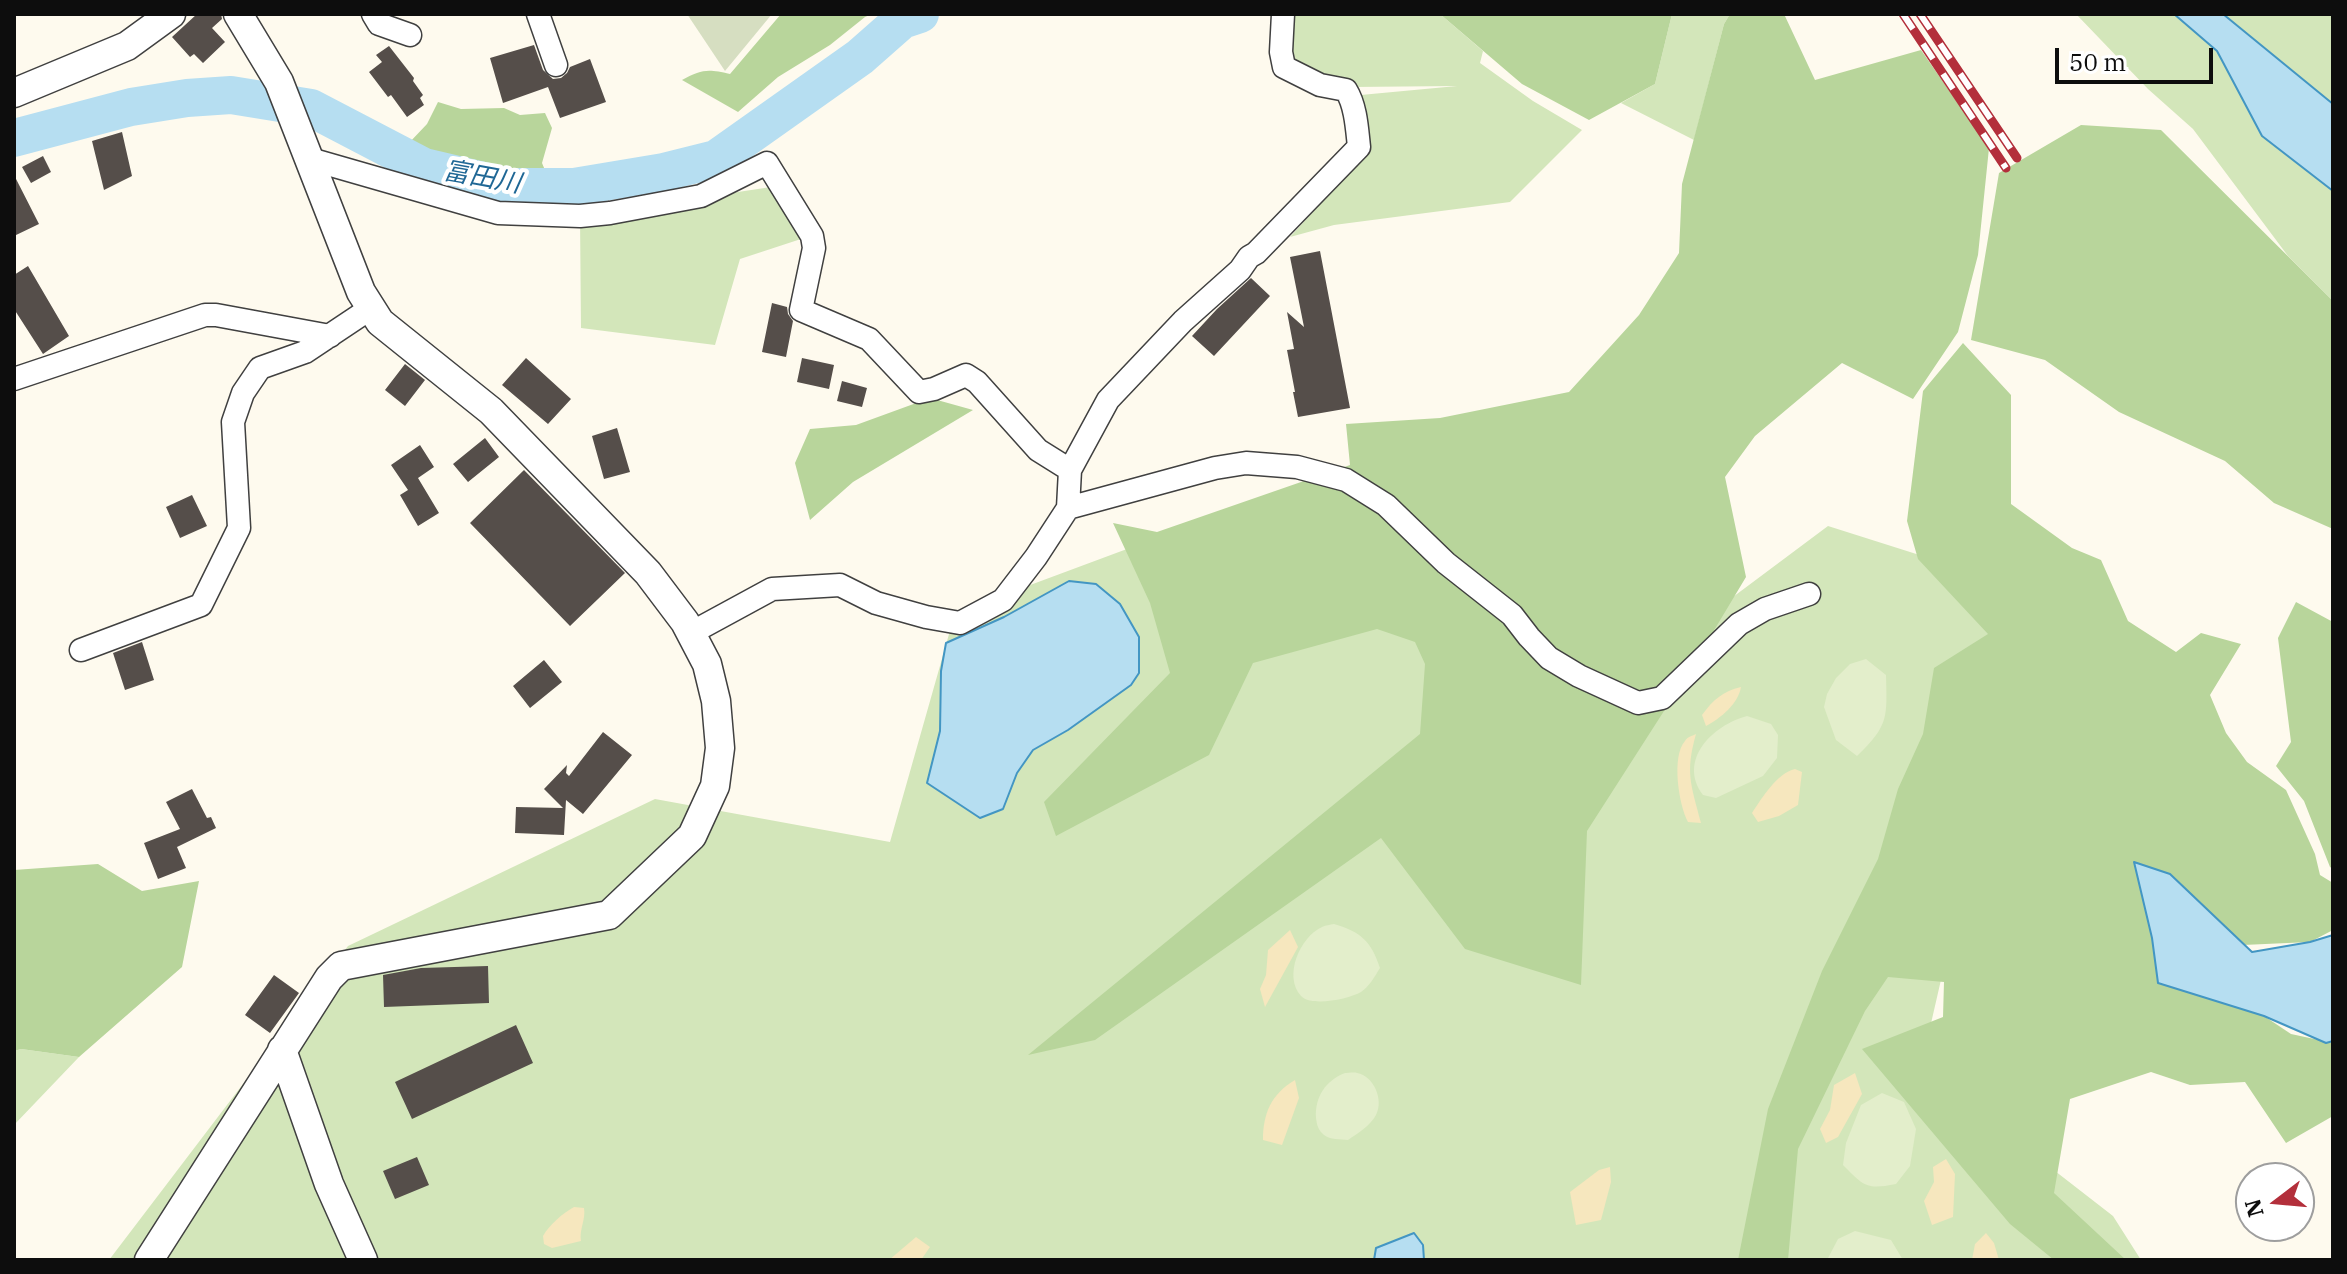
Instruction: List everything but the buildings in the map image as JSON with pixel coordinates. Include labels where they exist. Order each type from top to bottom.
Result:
[{"type":"street","points":[[14,93],[127,46],[171,14]]},
{"type":"street","points":[[149,1260],[329,978],[341,966],[609,915],[692,836],[715,786],[720,748],[716,701],[707,664],[685,622],[648,573],[491,411],[380,322],[361,292],[279,82],[238,14]]},
{"type":"street","points":[[373,14],[379,24],[410,35]]},
{"type":"street","points":[[538,14],[556,65]]},
{"type":"street","points":[[691,633],[772,589],[840,585],[876,603],[960,623],[1003,600],[1068,508],[1070,470],[1108,400],[1359,147],[1354,112],[1346,90],[1320,85],[1284,67],[1281,52],[1283,14]]},
{"type":"street","points":[[310,159],[498,213],[580,216],[701,196],[767,163],[812,236],[814,248],[801,310],[869,339],[919,392],[966,375],[977,382],[1038,450],[1070,470]]},
{"type":"street","points":[[81,650],[201,605],[239,528],[233,422],[243,393],[260,368],[305,352],[371,308]]},
{"type":"street","points":[[14,379],[205,315],[330,336]]},
{"type":"street","points":[[1068,508],[1215,468],[1246,463],[1297,467],[1346,480],[1386,505],[1446,563],[1512,615],[1549,658],[1579,676],[1638,703],[1662,698],[1739,624],[1765,609],[1809,594]]},
{"type":"street","points":[[282,1050],[329,1184],[363,1260]]},
{"type":"green space","points":[[687,14],[772,14],[725,71]]},
{"type":"green space","points":[[781,14],[872,14],[778,77],[738,112],[682,80],[705,71],[730,74]]},
{"type":"green space","points":[[1290,14],[1440,14],[1483,51],[1480,63],[1533,101],[1582,130],[1510,202],[1334,225],[1290,237],[1353,168],[1350,96],[1457,86],[1352,87],[1307,80],[1288,46]]},
{"type":"green space","points":[[1440,14],[1672,14],[1655,84],[1589,120],[1522,84]]},
{"type":"green space","points":[[1672,14],[1730,14],[1724,24],[1694,140],[1621,103],[1655,84]]},
{"type":"green space","points":[[1730,14],[1784,14],[1815,80],[1921,50],[1989,148],[1978,255],[1958,332],[1913,399],[1842,363],[1755,436],[1725,477],[1746,577],[1587,831],[1581,985],[1465,949],[1381,838],[1095,1040],[1028,1055],[1420,734],[1425,664],[1415,642],[1377,629],[1253,663],[1209,755],[1056,836],[1044,802],[1170,673],[1150,603],[1113,523],[1157,532],[1350,465],[1346,424],[1440,418],[1569,392],[1639,315],[1679,253],[1682,184],[1724,24]]},
{"type":"green space","points":[[2076,14],[2333,14],[2333,301],[2288,256],[2193,129],[2148,89]]},
{"type":"green space","points":[[438,102],[461,109],[504,108],[520,115],[545,113],[552,128],[542,163],[547,175],[501,175],[418,158],[408,144],[427,124]]},
{"type":"green space","points":[[2081,125],[2161,130],[2333,301],[2333,529],[2274,503],[2225,461],[2119,412],[2045,360],[1971,340],[1999,173]]},
{"type":"green space","points":[[771,187],[804,238],[740,259],[715,345],[581,328],[580,216]]},
{"type":"green space","points":[[1963,343],[2011,395],[2011,504],[2072,548],[2101,560],[2128,621],[2176,652],[2201,633],[2241,644],[2210,695],[2226,733],[2247,762],[2286,790],[2315,854],[2320,875],[2333,883],[2333,930],[2310,942],[2243,945],[2215,919],[2150,922],[2158,983],[2264,1016],[2291,1034],[2333,1043],[2333,1116],[2286,1143],[2245,1082],[2190,1085],[2151,1072],[2070,1099],[2054,1193],[2126,1260],[2054,1260],[2010,1224],[1862,1049],[1943,1017],[1944,982],[1888,977],[1865,1011],[1798,1149],[1788,1260],[1738,1260],[1768,1109],[1822,971],[1878,859],[1898,789],[1923,734],[1934,668],[1988,634],[1918,559],[1907,521],[1923,391]]},
{"type":"green space","points":[[930,398],[973,410],[853,482],[810,520],[795,463],[810,429],[856,425]]},
{"type":"green space","points":[[1366,460],[1662,650],[1828,526],[1992,578],[1990,766],[1921,1067],[2113,1216],[2141,1260],[109,1260],[348,946],[655,799],[890,842],[955,613]]},
{"type":"green space","points":[[2296,602],[2333,622],[2333,869],[2304,801],[2276,766],[2291,742],[2278,638]]},
{"type":"green space","points":[[1866,659],[1886,675],[1886,711],[1881,728],[1857,756],[1836,740],[1824,707],[1836,678],[1850,664]]},
{"type":"green space","points":[[1747,716],[1771,724],[1778,735],[1777,758],[1763,776],[1716,798],[1703,795],[1694,769],[1702,746],[1722,727]]},
{"type":"green space","points":[[98,864],[142,891],[199,881],[182,967],[79,1057],[21,1049],[14,1051],[14,870]]},
{"type":"green space","points":[[1334,924],[1364,939],[1380,968],[1367,987],[1355,995],[1330,1001],[1306,999],[1296,988],[1296,958],[1314,932]]},
{"type":"green space","points":[[21,1049],[79,1057],[14,1125],[14,1051]]},
{"type":"green space","points":[[1345,1073],[1363,1075],[1373,1084],[1378,1096],[1378,1109],[1364,1129],[1348,1140],[1332,1139],[1318,1127],[1317,1103],[1332,1080]]},
{"type":"green space","points":[[1882,1093],[1904,1102],[1916,1129],[1910,1166],[1896,1184],[1878,1187],[1861,1182],[1843,1165],[1846,1143],[1861,1105]]},
{"type":"green space","points":[[1855,1231],[1891,1240],[1903,1260],[1827,1260],[1838,1239]]},
{"type":"sand","points":[[1741,687],[1728,710],[1706,726],[1702,715],[1710,705],[1724,694]]},
{"type":"sand","points":[[1696,734],[1691,778],[1701,823],[1688,822],[1682,805],[1677,769],[1681,748],[1687,738]]},
{"type":"sand","points":[[1795,769],[1802,772],[1798,805],[1779,816],[1758,822],[1752,813],[1760,800],[1776,781]]},
{"type":"sand","points":[[1290,930],[1298,947],[1265,1007],[1260,989],[1266,975],[1268,950]]},
{"type":"sand","points":[[1855,1073],[1862,1094],[1838,1137],[1826,1143],[1820,1129],[1830,1110],[1834,1085]]},
{"type":"sand","points":[[1295,1080],[1299,1098],[1282,1145],[1263,1140],[1265,1122],[1274,1098]]},
{"type":"sand","points":[[1946,1159],[1955,1174],[1953,1217],[1932,1225],[1924,1201],[1934,1182],[1933,1167]]},
{"type":"sand","points":[[1610,1167],[1611,1182],[1601,1220],[1576,1225],[1570,1192],[1599,1170]]},
{"type":"sand","points":[[574,1207],[584,1208],[581,1241],[552,1248],[544,1244],[543,1236],[549,1227]]},
{"type":"sand","points":[[1986,1233],[1994,1243],[1999,1260],[1972,1260],[1975,1244]]},
{"type":"sand","points":[[916,1237],[930,1247],[921,1260],[889,1260]]},
{"type":"water","points":[[2174,14],[2223,14],[2333,104],[2333,191],[2262,136],[2217,51]]},
{"type":"water","points":[[1069,581],[1096,584],[1120,604],[1139,637],[1139,673],[1131,685],[1068,730],[1033,750],[1017,773],[1003,809],[980,818],[927,783],[940,731],[941,671],[946,643],[1004,617]]},
{"type":"water","points":[[2134,862],[2170,874],[2252,952],[2333,935],[2333,1041],[2326,1043],[2264,1016],[2158,983],[2152,938]]},
{"type":"water","points":[[1414,1233],[1423,1245],[1424,1260],[1374,1260],[1376,1248]]},
{"type":"waterway","name":"富田川","points":[[14,138],[131,107],[231,95],[311,108],[424,167],[509,187],[574,187],[664,172],[716,159],[860,57],[902,20],[920,14]]},
{"type":"railway","points":[[1903,14],[2006,168]]},
{"type":"railway","points":[[1920,14],[2017,158]]}]
